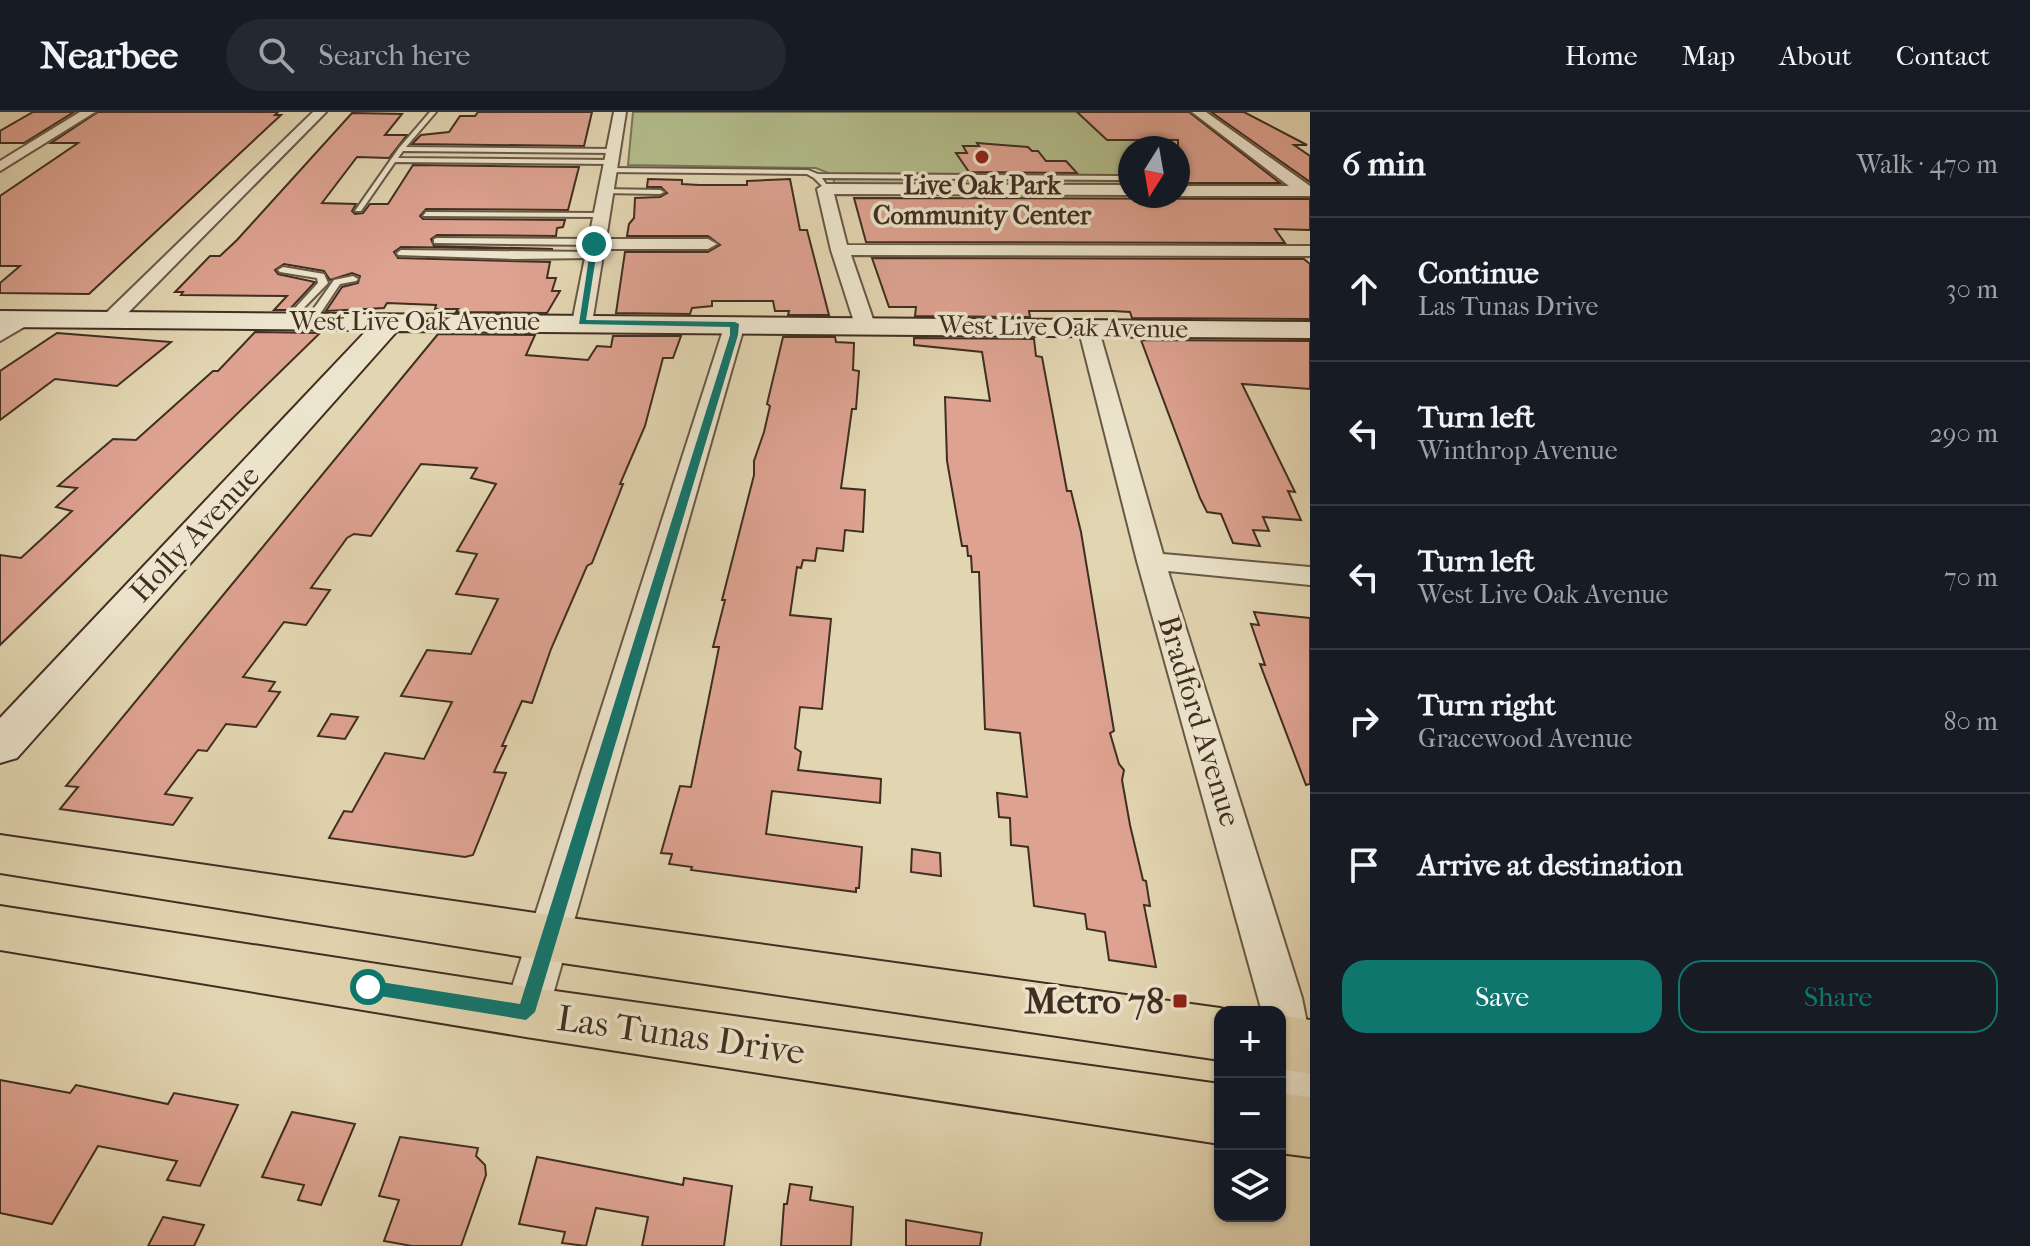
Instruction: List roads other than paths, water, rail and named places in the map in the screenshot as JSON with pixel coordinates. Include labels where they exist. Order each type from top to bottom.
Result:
[{"type":"main road","points":[[0,854],[549,938],[1214,1033]]},
{"type":"main road","name":"Las Tunas Drive","points":[[0,928],[526,1012],[1214,1113]]},
{"type":"main road","points":[[1286,1124],[1310,1127]]},
{"type":"street","points":[[0,167],[89,112]]},
{"type":"street","points":[[110,320],[320,112]]},
{"type":"street","points":[[582,323],[620,112]]},
{"type":"street","points":[[1198,112],[1308,191]]},
{"type":"street","points":[[865,325],[821,182],[1118,190]]},
{"type":"street","points":[[1190,191],[1308,191]]},
{"type":"street","points":[[594,247],[708,244]]},
{"type":"street","points":[[840,250],[1310,251]]},
{"type":"street","points":[[0,335],[12,319]]},
{"type":"street","name":"West Live Oak Avenue","points":[[12,319],[1310,330]]},
{"type":"street","name":"Holly Avenue","points":[[0,747],[391,321]]},
{"type":"street","points":[[526,1012],[735,324]]},
{"type":"street","name":"Bradford Avenue","points":[[1088,327],[1151,561],[1281,998],[1310,1115]]},
{"type":"street","points":[[1151,561],[1310,576]]},
{"type":"lane","points":[[358,209],[401,149],[433,112]]},
{"type":"lane","points":[[401,149],[808,172],[821,182],[1118,178]]},
{"type":"lane","points":[[394,160],[610,161]]},
{"type":"lane","points":[[604,191],[660,192]]},
{"type":"lane","points":[[426,214],[600,215]]},
{"type":"lane","points":[[437,241],[594,247]]},
{"type":"lane","points":[[401,253],[514,256],[594,247]]},
{"type":"lane","points":[[283,270],[321,276],[323,283],[299,320]]},
{"type":"lane","points":[[299,320],[337,282],[353,279]]},
{"type":"place","name":"Live Oak Park Community Center","points":[[982,157]]},
{"type":"place","name":"Metro 78","points":[[1180,1001]]}]
